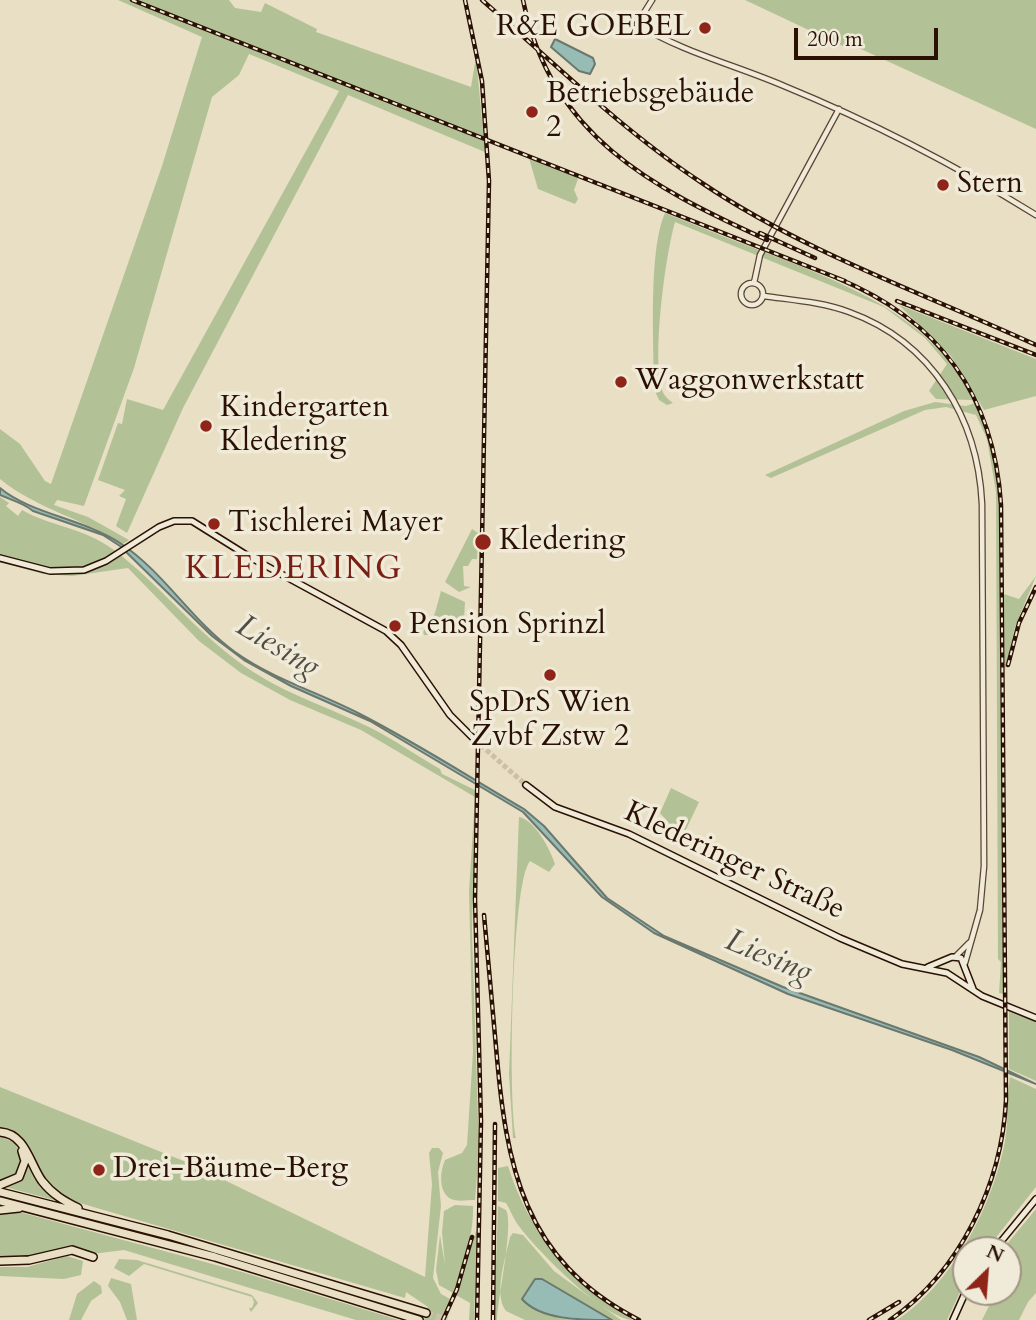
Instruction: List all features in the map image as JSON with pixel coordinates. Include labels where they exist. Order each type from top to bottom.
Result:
[{"type":"highway","points":[[0,1134],[13,1139],[20,1146],[25,1161],[19,1177],[0,1185]]},
{"type":"highway","points":[[0,1134],[15,1136],[23,1144],[36,1171],[53,1193],[91,1214]]},
{"type":"highway","points":[[0,1192],[212,1247],[426,1313]]},
{"type":"highway","points":[[0,1201],[227,1261],[419,1320]]},
{"type":"highway","points":[[0,1210],[26,1207]]},
{"type":"highway","points":[[1,1263],[30,1265],[72,1255],[91,1260]]},
{"type":"main road","points":[[0,558],[33,567],[71,572],[94,567],[174,521],[192,521],[248,556],[386,631],[403,648],[450,715],[475,740]]},
{"type":"main road","name":"Klederinger Straße","points":[[526,785],[555,807],[629,834],[840,938],[902,964],[928,967],[947,973]]},
{"type":"main road","points":[[952,958],[945,967],[947,973],[982,996],[1034,1016]]},
{"type":"main road","points":[[928,967],[952,958],[965,963],[965,972],[972,989]]},
{"type":"main road","points":[[955,978],[965,972]]},
{"type":"main road","points":[[1006,1236],[1036,1199]]},
{"type":"street","points":[[652,0],[637,24],[685,48],[839,110],[958,167],[1036,215]]},
{"type":"street","points":[[754,283],[760,255],[839,110]]},
{"type":"street","points":[[754,283],[762,289],[764,296],[760,303],[753,306],[743,300],[742,289],[754,283]]},
{"type":"street","points":[[764,296],[846,310],[891,333],[935,372],[956,402],[972,438],[979,466],[982,504],[984,866],[980,910],[965,963]]},
{"type":"street","points":[[952,958],[969,943]]},
{"type":"green space","points":[[118,0],[229,0],[235,8],[261,12],[265,3],[317,29],[316,32],[471,87],[476,57],[485,152],[348,95],[183,408],[127,533],[116,526],[126,499],[119,496],[125,490],[98,480],[118,423],[122,424],[127,399],[163,410],[339,91],[249,54],[239,75],[212,97],[134,368],[84,506],[57,500],[54,505],[88,517],[129,540],[123,544],[29,498],[0,479],[0,429],[20,444],[45,481],[51,484],[162,166],[202,37]]},
{"type":"green space","points":[[745,0],[1036,0],[1036,129],[852,45],[847,48]]},
{"type":"green space","points":[[529,158],[578,179],[574,190],[578,199],[575,204],[538,189]]},
{"type":"green space","points":[[665,213],[842,284],[894,312],[917,330],[938,350],[957,373],[973,400],[936,399],[929,391],[947,364],[925,338],[884,307],[675,222],[667,258],[659,332],[659,375],[665,396],[673,403],[667,405],[659,400],[654,389],[653,324],[656,250]]},
{"type":"green space","points":[[899,305],[1036,359],[1036,396],[984,410],[951,356]]},
{"type":"green space","points":[[935,402],[966,406],[975,403],[989,440],[998,491],[1003,994],[999,993],[1001,962],[998,959],[996,492],[987,439],[976,415],[946,407],[925,410],[771,478],[765,475],[904,411]]},
{"type":"green space","points":[[0,497],[9,503],[6,506],[18,516],[22,510],[102,542],[150,580],[235,660],[283,689],[380,733],[440,769],[442,774],[475,790],[475,797],[361,730],[290,700],[241,673],[199,641],[128,568],[72,576],[43,574],[0,562]]},
{"type":"green space","points":[[472,529],[478,533],[477,559],[472,559],[468,566],[463,566],[464,586],[471,587],[459,592],[445,582]]},
{"type":"green space","points":[[1036,576],[1015,627],[1005,670],[1004,594],[1019,599]]},
{"type":"green space","points":[[441,591],[465,602],[463,635],[424,635],[423,632],[435,613]]},
{"type":"green space","points":[[671,788],[699,802],[682,838],[660,813]]},
{"type":"green space","points":[[475,797],[472,932],[479,1149],[475,1200],[459,1201],[451,1199],[444,1192],[441,1175],[445,1160],[462,1153],[467,1145],[473,1052],[469,892]]},
{"type":"green space","points":[[519,817],[536,829],[546,843],[555,864],[549,872],[530,861],[519,909],[513,995],[512,1083],[516,1138],[513,1138],[509,1074]]},
{"type":"green space","points":[[1009,1012],[1036,1022],[1036,1081],[1009,1069]]},
{"type":"green space","points":[[1010,1077],[1036,1089],[1036,1187],[997,1236],[970,1236],[999,1166],[1007,1125]]},
{"type":"green space","points":[[0,1087],[191,1164],[425,1277],[432,1184],[429,1153],[432,1148],[439,1148],[443,1153],[438,1172],[441,1206],[433,1278],[441,1294],[450,1299],[440,1320],[424,1320],[428,1307],[406,1292],[405,1298],[66,1199],[48,1184],[19,1136],[0,1129]]},
{"type":"green space","points":[[0,1136],[15,1143],[22,1160],[15,1176],[0,1183]]},
{"type":"green space","points":[[28,1160],[58,1201],[5,1187],[22,1175]]},
{"type":"green space","points":[[508,1166],[528,1214],[556,1255],[591,1291],[633,1320],[605,1308],[570,1280],[524,1233],[506,1203],[498,1201],[498,1168]]},
{"type":"green space","points":[[455,1205],[473,1206],[473,1217],[467,1250],[453,1293],[439,1285],[436,1270],[440,1235],[445,1265],[442,1232],[444,1211]]},
{"type":"green space","points":[[498,1206],[506,1210],[508,1230],[497,1320],[494,1320]]},
{"type":"green space","points":[[1036,1209],[1036,1293],[1019,1320],[982,1320],[989,1306],[1022,1306],[1022,1236],[1014,1236]]},
{"type":"green space","points":[[12,1210],[242,1272],[399,1320],[356,1320],[124,1250],[92,1254],[70,1247],[28,1259],[0,1258],[0,1212]]},
{"type":"green space","points":[[477,1228],[474,1320],[469,1320],[470,1303],[456,1295]]},
{"type":"green space","points":[[513,1233],[523,1235],[554,1271],[621,1320],[525,1320],[506,1311],[502,1304],[500,1285]]},
{"type":"green space","points":[[67,1256],[83,1261],[81,1275],[64,1279],[0,1276],[0,1267],[27,1267]]},
{"type":"green space","points":[[119,1259],[137,1260],[252,1295],[258,1303],[251,1312],[249,1308],[252,1308],[254,1302],[252,1297],[144,1264],[129,1276],[114,1268]]},
{"type":"green space","points":[[952,1265],[953,1306],[947,1320],[897,1320],[917,1304]]},
{"type":"green space","points":[[111,1278],[131,1284],[137,1320],[127,1320],[120,1302],[108,1286]]},
{"type":"green space","points":[[94,1281],[101,1286],[102,1293],[91,1301],[81,1320],[69,1320],[77,1294]]},
{"type":"water","points":[[555,39],[593,58],[595,64],[590,74],[579,71],[551,47]]},
{"type":"water","points":[[0,488],[27,504],[90,528],[120,543],[150,568],[219,639],[250,662],[379,724],[524,809],[544,826],[607,898],[664,936],[783,987],[979,1057],[1036,1084],[952,1050],[788,994],[654,933],[602,897],[523,812],[370,721],[291,686],[244,660],[212,636],[120,546],[103,535],[33,511],[0,495]]},
{"type":"water","points":[[535,1279],[542,1279],[612,1320],[562,1317],[539,1311],[522,1299]]},
{"type":"tunnel","points":[[475,740],[526,785]]},
{"type":"tunnel","points":[[426,1313],[447,1320]]},
{"type":"railway","points":[[132,0],[845,281]]},
{"type":"railway","points":[[465,0],[482,81],[489,181],[475,899],[481,1121],[477,1320]]},
{"type":"railway","points":[[482,0],[644,141],[742,208],[782,231],[866,271],[1036,345]]},
{"type":"railway","points":[[523,0],[537,47],[557,87],[582,122],[612,151],[646,177],[724,220],[767,240]]},
{"type":"railway","points":[[760,233],[815,258]]},
{"type":"railway","points":[[837,278],[873,295],[905,316],[932,339],[955,366],[973,395],[987,429],[996,465],[1001,505],[1006,1100],[1003,1132],[986,1194],[973,1224],[937,1277],[915,1300],[890,1320]]},
{"type":"railway","points":[[897,301],[1036,355]]},
{"type":"railway","points":[[1008,665],[1019,623],[1036,587]]},
{"type":"railway","points":[[484,915],[506,1131],[527,1205],[545,1238],[569,1269],[600,1296],[639,1320]]},
{"type":"railway","points":[[493,1320],[495,1124]]},
{"type":"railway","points":[[443,1320],[457,1289],[472,1237]]},
{"type":"railway","points":[[869,1320],[899,1302]]},
{"type":"place","name":"R&E GOEBEL","points":[[705,28]]},
{"type":"place","name":"Betriebsgebäude 2","points":[[532,112]]},
{"type":"place","name":"Stern","points":[[943,185]]},
{"type":"place","name":"Waggonwerkstatt","points":[[621,382]]},
{"type":"place","name":"Kindergarten Kledering","points":[[206,426]]},
{"type":"place","name":"Tischlerei Mayer","points":[[214,524]]},
{"type":"place","name":"Kledering","points":[[483,542]]},
{"type":"place","name":"Pension Sprinzl","points":[[395,626]]},
{"type":"place","name":"SpDrS Wien Zvbf Zstw 2","points":[[550,675]]},
{"type":"place","name":"Drei-Bäume-Berg","points":[[99,1170]]},
{"type":"district","name":"KLEDERING","points":[[294,570]]},
{"type":"water label","name":"Liesing","points":[[277,648]]},
{"type":"water label","name":"Liesing","points":[[768,958]]}]
